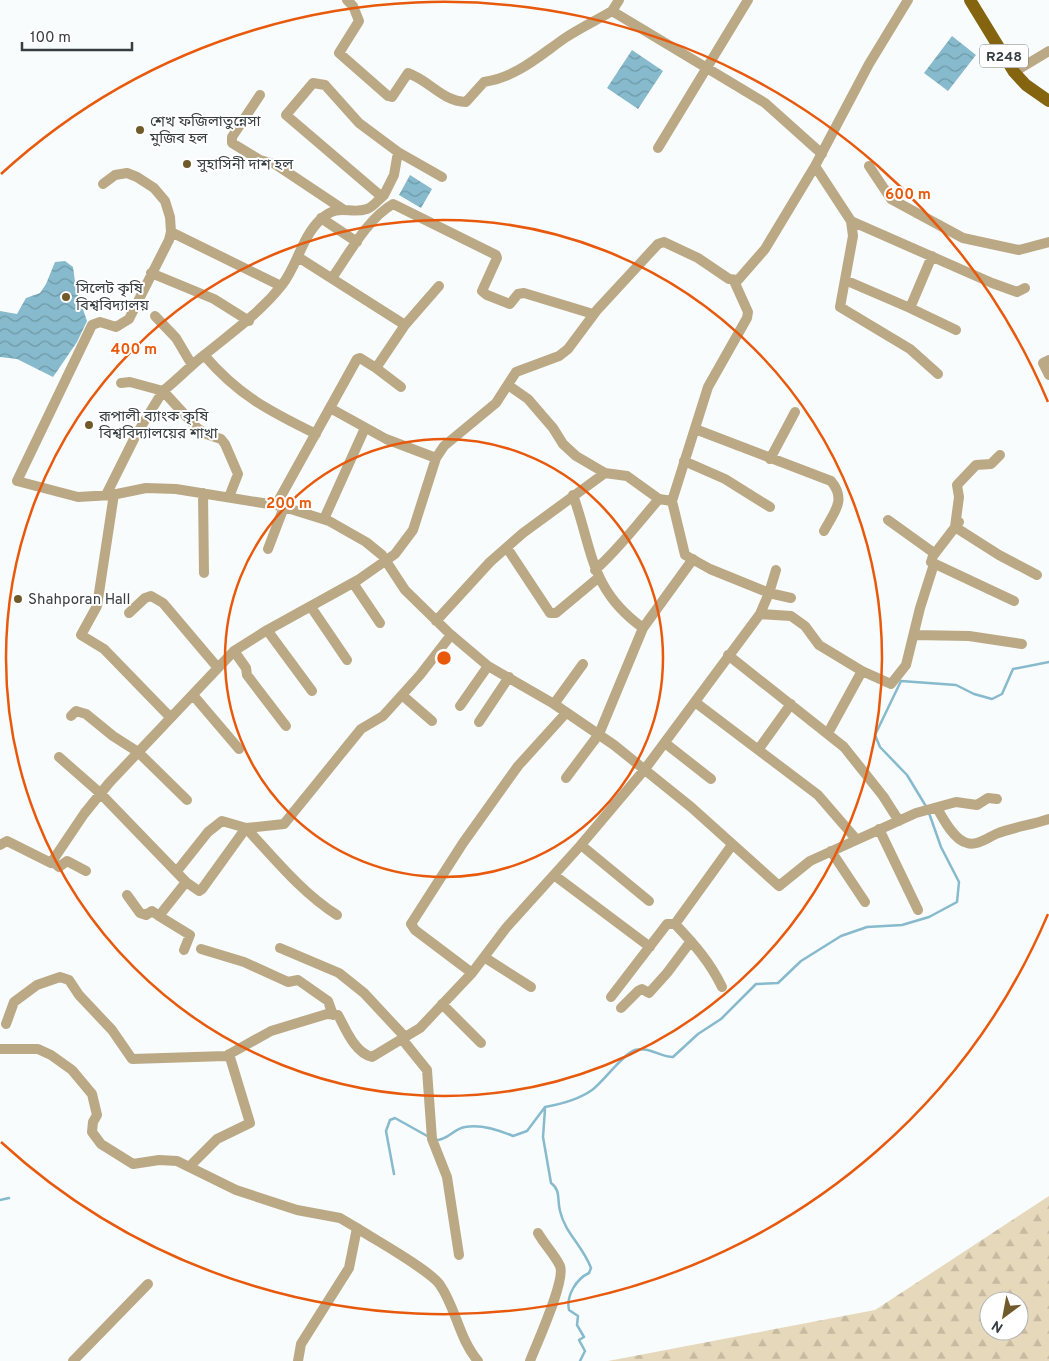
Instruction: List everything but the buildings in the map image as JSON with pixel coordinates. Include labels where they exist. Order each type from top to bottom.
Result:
[{"type":"main road","name":"R248","points":[[970,0],[1014,72],[1026,85],[1049,101]]},
{"type":"street","points":[[347,0],[353,6],[359,21],[339,54],[388,96],[392,97],[408,74],[417,77],[452,102],[466,102],[484,82],[525,68],[566,37],[612,11],[619,0]]},
{"type":"street","points":[[658,148],[748,0]]},
{"type":"street","points":[[734,281],[752,266],[765,249],[816,166],[869,64],[908,0]]},
{"type":"street","points":[[612,11],[765,103],[822,154]]},
{"type":"street","points":[[1014,72],[1049,51]]},
{"type":"street","points":[[382,197],[286,115],[313,83],[319,82],[325,85],[359,123],[398,152],[442,177]]},
{"type":"street","points":[[260,94],[232,137],[232,143],[260,160],[275,164],[344,210]]},
{"type":"street","points":[[170,717],[104,649],[80,635],[97,606],[110,495],[136,435],[163,391],[248,320],[280,286],[321,218],[336,210],[366,209],[382,197],[394,175],[398,152]]},
{"type":"street","points":[[816,166],[851,221],[852,236],[840,307],[910,350],[938,374]]},
{"type":"street","points":[[869,166],[891,199],[963,238],[1019,250],[1049,242]]},
{"type":"street","points":[[103,184],[115,175],[127,173],[146,182],[165,201],[171,232],[129,319],[124,324],[116,327],[100,322],[92,324],[17,481],[78,497],[110,495],[146,488],[203,493],[280,506],[324,519],[366,542],[382,555],[405,590],[451,635],[488,666],[554,704],[645,769],[779,886],[810,861],[916,813],[956,802],[977,805],[988,798],[997,799]]},
{"type":"street","points":[[332,278],[357,242],[385,208],[393,204],[496,255],[497,258],[482,290],[486,296],[510,304],[518,294],[524,293],[593,314]]},
{"type":"street","points":[[321,218],[357,242]]},
{"type":"street","points":[[851,221],[1017,292],[1025,288]]},
{"type":"street","points":[[171,232],[280,286]]},
{"type":"street","points":[[0,845],[7,841],[50,863],[100,793],[234,651],[267,630],[353,583],[386,561],[403,544],[413,530],[436,458],[444,446],[496,404],[516,372],[558,356],[568,349],[593,314],[658,244],[664,242],[698,258],[734,281],[748,312],[747,318],[708,387],[672,501],[685,555],[710,569],[769,593],[790,598]]},
{"type":"street","points":[[910,308],[932,256]]},
{"type":"street","points":[[298,257],[405,325]]},
{"type":"street","points":[[150,273],[214,299],[248,320]]},
{"type":"street","points":[[845,280],[956,330]]},
{"type":"street","points":[[376,368],[405,325],[439,286]]},
{"type":"street","points":[[155,316],[176,338],[192,365]]},
{"type":"street","points":[[204,355],[220,374],[248,398],[316,434]]},
{"type":"street","points":[[268,549],[280,506],[316,434],[358,358],[376,368],[401,387]]},
{"type":"street","points":[[1049,360],[1043,363],[1049,375]]},
{"type":"street","points":[[121,383],[130,382],[163,391],[197,428],[206,434],[220,439],[225,444],[238,474],[229,497]]},
{"type":"street","points":[[508,385],[528,399],[553,428],[563,444],[576,456],[605,473],[627,476],[660,499],[672,501]]},
{"type":"street","points":[[330,408],[396,444],[436,458]]},
{"type":"street","points":[[770,459],[795,412]]},
{"type":"street","points":[[324,519],[365,428]]},
{"type":"street","points":[[695,429],[827,479],[837,488],[839,502],[824,530]]},
{"type":"street","points":[[760,614],[791,616],[805,626],[819,645],[862,671],[891,684],[906,665],[934,559],[958,524],[959,497],[957,485],[976,465],[991,464],[1000,455]]},
{"type":"street","points":[[684,461],[725,479],[770,507]]},
{"type":"street","points":[[436,621],[479,574],[507,548],[545,515],[605,473]]},
{"type":"street","points":[[203,493],[204,572]]},
{"type":"street","points":[[573,495],[584,526],[588,551],[596,574],[626,615],[644,628]]},
{"type":"street","points":[[507,548],[550,613],[556,613],[596,574],[660,499]]},
{"type":"street","points":[[888,520],[934,559],[1014,601]]},
{"type":"street","points":[[958,524],[999,555],[1037,575]]},
{"type":"street","points":[[566,778],[598,734],[644,628],[693,559]]},
{"type":"street","points":[[6,1024],[14,1002],[37,985],[60,977],[69,980],[79,995],[112,1030],[132,1059],[186,1058],[229,1054],[271,1031],[327,1014],[338,1016],[350,1038],[367,1056],[372,1057],[420,1028],[472,973],[506,928],[581,845],[645,769],[760,614],[776,570]]},
{"type":"street","points":[[353,583],[380,623]]},
{"type":"street","points":[[129,612],[150,596],[162,603],[218,668]]},
{"type":"street","points":[[311,607],[347,660]]},
{"type":"street","points":[[267,630],[312,691]]},
{"type":"street","points":[[177,871],[208,832],[222,821],[246,828],[284,824],[361,729],[383,716],[451,635]]},
{"type":"street","points":[[914,635],[969,636],[1022,644]]},
{"type":"street","points":[[234,651],[246,668],[246,675],[286,726]]},
{"type":"street","points":[[728,655],[844,746],[899,821]]},
{"type":"street","points":[[554,704],[583,664]]},
{"type":"street","points":[[460,706],[488,666]]},
{"type":"street","points":[[828,733],[862,671]]},
{"type":"street","points":[[479,722],[508,677]]},
{"type":"street","points":[[193,695],[240,749]]},
{"type":"street","points":[[402,695],[432,720]]},
{"type":"street","points":[[695,702],[818,795],[856,839]]},
{"type":"street","points":[[758,750],[791,704]]},
{"type":"street","points":[[71,716],[76,711],[86,714],[113,736],[138,752],[187,800]]},
{"type":"street","points":[[472,973],[415,930],[410,924],[463,843],[518,766],[566,713]]},
{"type":"street","points":[[665,743],[711,779]]},
{"type":"street","points":[[59,757],[100,793],[186,882],[199,891],[246,828]]},
{"type":"street","points":[[937,808],[942,818],[960,840],[967,844],[976,843],[1005,831],[1049,819]]},
{"type":"street","points":[[246,828],[295,880],[324,907],[337,915]]},
{"type":"street","points":[[879,829],[918,910]]},
{"type":"street","points":[[581,845],[648,901]]},
{"type":"street","points":[[675,924],[732,845]]},
{"type":"street","points":[[831,851],[865,902]]},
{"type":"street","points":[[52,861],[59,867],[68,860],[86,871]]},
{"type":"street","points":[[554,875],[650,947]]},
{"type":"street","points":[[159,916],[186,882]]},
{"type":"street","points":[[127,895],[140,913],[146,916],[152,911],[190,935],[184,950]]},
{"type":"street","points":[[610,997],[667,924],[675,924],[692,941],[712,968],[722,987]]},
{"type":"street","points":[[621,1008],[638,991],[642,989],[649,992],[667,973],[692,941]]},
{"type":"street","points":[[280,948],[339,973],[364,993],[403,1038],[427,1070],[432,1139],[447,1177],[459,1255]]},
{"type":"street","points":[[201,949],[244,962],[288,982],[298,980],[328,1002],[333,1015]]},
{"type":"street","points":[[484,957],[531,987]]},
{"type":"street","points":[[442,1004],[481,1043]]},
{"type":"street","points":[[0,1049],[38,1049],[51,1055],[72,1070],[92,1094],[97,1115],[93,1122],[92,1132],[101,1144],[133,1164],[159,1160],[177,1161],[236,1190],[297,1210],[340,1218],[358,1228],[438,1282],[449,1300],[467,1345],[478,1361]]},
{"type":"street","points":[[189,1167],[217,1139],[250,1123],[229,1054]]},
{"type":"street","points":[[298,1361],[301,1344],[349,1268],[358,1228]]},
{"type":"street","points":[[530,1361],[559,1289],[561,1278],[560,1266],[538,1234]]},
{"type":"street","points":[[73,1361],[148,1284]]},
{"type":"green space","points":[[1049,1196],[1049,1361],[608,1361],[875,1310]]},
{"type":"water","points":[[952,36],[976,55],[948,91],[924,73]]},
{"type":"water","points":[[632,50],[663,71],[638,109],[607,88]]},
{"type":"water","points":[[410,175],[432,189],[421,208],[399,195]]},
{"type":"water","points":[[65,261],[73,267],[76,289],[87,321],[77,342],[53,377],[17,359],[0,357],[0,311],[17,314],[26,298],[40,293],[55,262]]},
{"type":"waterway","points":[[927,808],[907,775],[880,747],[875,735],[901,681],[956,685],[974,694],[992,699],[1002,694],[1013,669],[1049,662]]},
{"type":"waterway","points":[[436,1140],[440,1140],[461,1128],[471,1126],[489,1128],[513,1136],[527,1131],[545,1107],[570,1101],[592,1090],[630,1052],[645,1049],[673,1057],[698,1034],[721,1019],[756,984],[778,983],[801,961],[841,936],[867,927],[902,925],[929,917],[957,902],[959,882],[941,847],[929,813]]},
{"type":"waterway","points":[[545,1109],[543,1137],[551,1183],[557,1192],[562,1219],[591,1268],[589,1273],[580,1279],[573,1288],[568,1305],[569,1310],[578,1316],[577,1325],[584,1337],[579,1340],[585,1351],[580,1361]]},
{"type":"waterway","points":[[394,1174],[386,1131],[390,1120],[395,1118],[429,1137]]},
{"type":"waterway","points":[[0,1200],[9,1198]]},
{"type":"place","name":"শেখ ফজিলাতুন্নেসা মুজিব হল","points":[[140,130]]},
{"type":"place","name":"সুহাসিনী দাশ হল","points":[[187,164]]},
{"type":"place","name":"সিলেট কৃষি বিশ্ববিদ্যালয়","points":[[66,297]]},
{"type":"place","name":"রূপালী ব্যাংক কৃষি বিশ্ববিদ্যালয়ের শাখা","points":[[89,425]]},
{"type":"place","name":"Shahporan Hall","points":[[18,599]]}]
